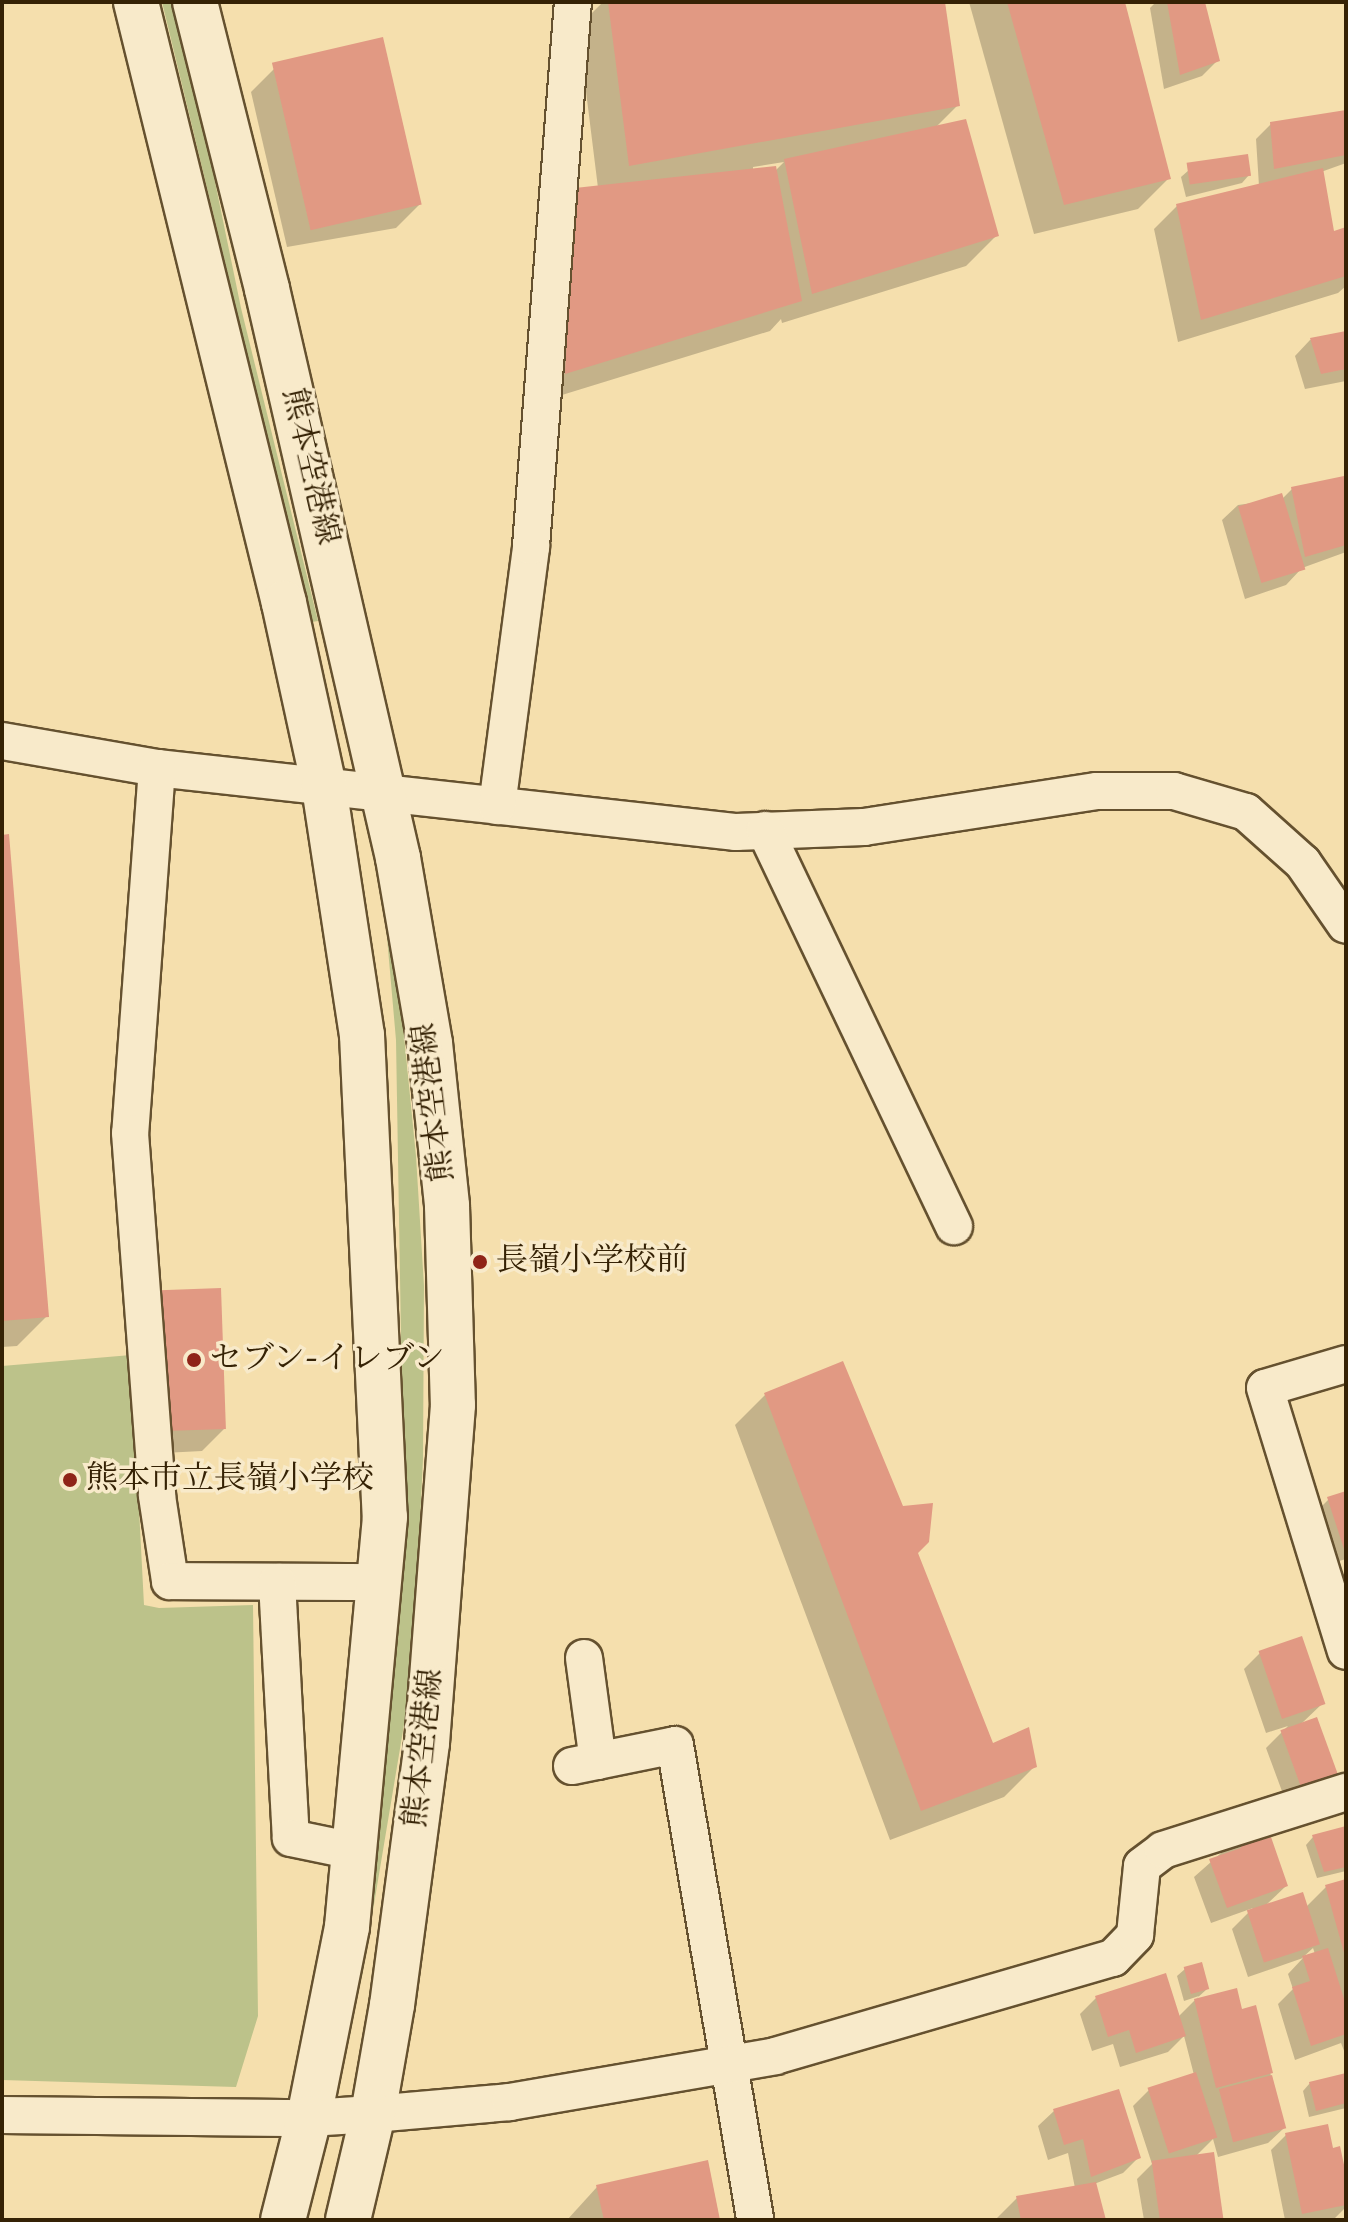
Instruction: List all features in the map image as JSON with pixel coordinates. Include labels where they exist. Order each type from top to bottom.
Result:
[{"type":"main road","name":"熊本空港線","points":[[136,2],[284,603],[324,787],[362,1035],[385,1517],[347,1927],[309,2118],[283,2220]]},
{"type":"main road","name":"熊本空港線","points":[[195,2],[385,794],[430,1043],[447,1206],[453,1405],[425,1758],[412,1875],[373,2114],[348,2220]]},
{"type":"street","points":[[497,806],[531,546],[573,2]]},
{"type":"street","points":[[2,741],[157,768],[736,832],[864,827],[1097,791],[1174,791],[1246,812],[1303,863],[1346,925]]},
{"type":"street","points":[[157,768],[130,1133],[159,1508],[170,1581],[379,1582]]},
{"type":"street","points":[[765,830],[954,1226]]},
{"type":"street","points":[[1346,1364],[1265,1388],[1337,1592],[1346,1651]]},
{"type":"street","points":[[277,1582],[291,1838],[354,1851]]},
{"type":"street","points":[[584,1658],[585,1763],[675,1745],[755,2220]]},
{"type":"street","points":[[2,2115],[309,2118],[373,2114],[510,2102],[727,2067],[1113,1958],[1135,1935],[1142,1866],[1163,1850],[1346,1792]]},
{"type":"green space","points":[[162,2],[172,2],[199,104],[241,308],[318,621],[312,622]]},
{"type":"green space","points":[[393,925],[416,1156],[424,1286],[423,1459],[413,1671],[362,1976],[355,1973],[377,1825],[394,1666],[403,1455],[396,1040],[386,926]]},
{"type":"green space","name":"熊本市立長嶺小学校","points":[[131,1355],[144,1605],[159,1608],[253,1605],[258,2016],[236,2087],[2,2080],[2,1366]]},
{"type":"building","points":[[608,2],[945,2],[960,106],[629,166]]},
{"type":"building","points":[[1007,2],[1125,2],[1171,179],[1064,205]]},
{"type":"building","points":[[1167,2],[1205,2],[1220,61],[1180,75]]},
{"type":"building","points":[[383,37],[422,205],[311,230],[272,63]]},
{"type":"building","points":[[1346,110],[1346,155],[1274,169],[1270,122]]},
{"type":"building","points":[[966,119],[999,236],[812,294],[784,159]]},
{"type":"building","points":[[1248,154],[1251,176],[1190,184],[1187,163]]},
{"type":"building","points":[[776,166],[802,301],[565,374],[575,188]]},
{"type":"building","points":[[1323,168],[1334,231],[1346,227],[1346,276],[1201,320],[1176,204]]},
{"type":"building","points":[[1346,331],[1346,369],[1321,374],[1310,338]]},
{"type":"building","points":[[1344,476],[1346,545],[1305,557],[1291,487]]},
{"type":"building","points":[[1282,493],[1305,570],[1261,583],[1238,506]]},
{"type":"building","points":[[9,834],[49,1317],[2,1321],[2,835]]},
{"type":"building","name":"セブン-イレブン","points":[[221,1288],[226,1429],[165,1431],[160,1290]]},
{"type":"building","points":[[843,1361],[903,1506],[933,1503],[929,1542],[918,1553],[993,1743],[1029,1727],[1037,1767],[921,1811],[764,1393]]},
{"type":"building","points":[[1346,1491],[1346,1552],[1345,1552],[1327,1497]]},
{"type":"building","points":[[1302,1636],[1325,1704],[1282,1719],[1259,1651]]},
{"type":"building","points":[[1317,1717],[1338,1774],[1301,1788],[1280,1730]]},
{"type":"building","points":[[1346,1826],[1346,1867],[1324,1872],[1312,1835]]},
{"type":"building","points":[[1254,1831],[1258,1841],[1271,1837],[1288,1886],[1227,1908],[1209,1859],[1241,1848],[1236,1838]]},
{"type":"building","points":[[1346,1879],[1346,1956],[1345,1956],[1325,1885]]},
{"type":"building","points":[[1303,1892],[1320,1944],[1264,1963],[1247,1910]]},
{"type":"building","points":[[1328,1948],[1346,2005],[1346,2034],[1311,2046],[1292,1987],[1310,1981],[1302,1956]]},
{"type":"building","points":[[1202,1962],[1209,1989],[1191,1994],[1184,1967]]},
{"type":"building","points":[[1166,1973],[1186,2036],[1136,2053],[1129,2030],[1108,2037],[1095,1996]]},
{"type":"building","points":[[1237,1988],[1242,2009],[1256,2005],[1273,2073],[1216,2088],[1194,1999]]},
{"type":"building","points":[[1196,2072],[1217,2138],[1169,2153],[1147,2088]]},
{"type":"building","points":[[1346,2073],[1346,2103],[1316,2111],[1309,2082]]},
{"type":"building","points":[[1272,2075],[1286,2128],[1233,2142],[1219,2089]]},
{"type":"building","points":[[1119,2089],[1141,2158],[1091,2177],[1083,2139],[1064,2145],[1053,2109]]},
{"type":"building","points":[[1328,2124],[1333,2148],[1340,2146],[1346,2174],[1346,2205],[1302,2214],[1285,2133]]},
{"type":"building","points":[[1214,2152],[1224,2220],[1160,2220],[1152,2161]]},
{"type":"building","points":[[708,2160],[720,2220],[604,2220],[596,2185]]},
{"type":"building","points":[[1096,2182],[1106,2220],[1021,2220],[1016,2196]]},
{"type":"place","name":"長嶺小学校前","points":[[480,1262]]},
{"type":"place","name":"セブン-イレブン","points":[[194,1360]]},
{"type":"place","name":"熊本市立長嶺小学校","points":[[70,1480]]}]
